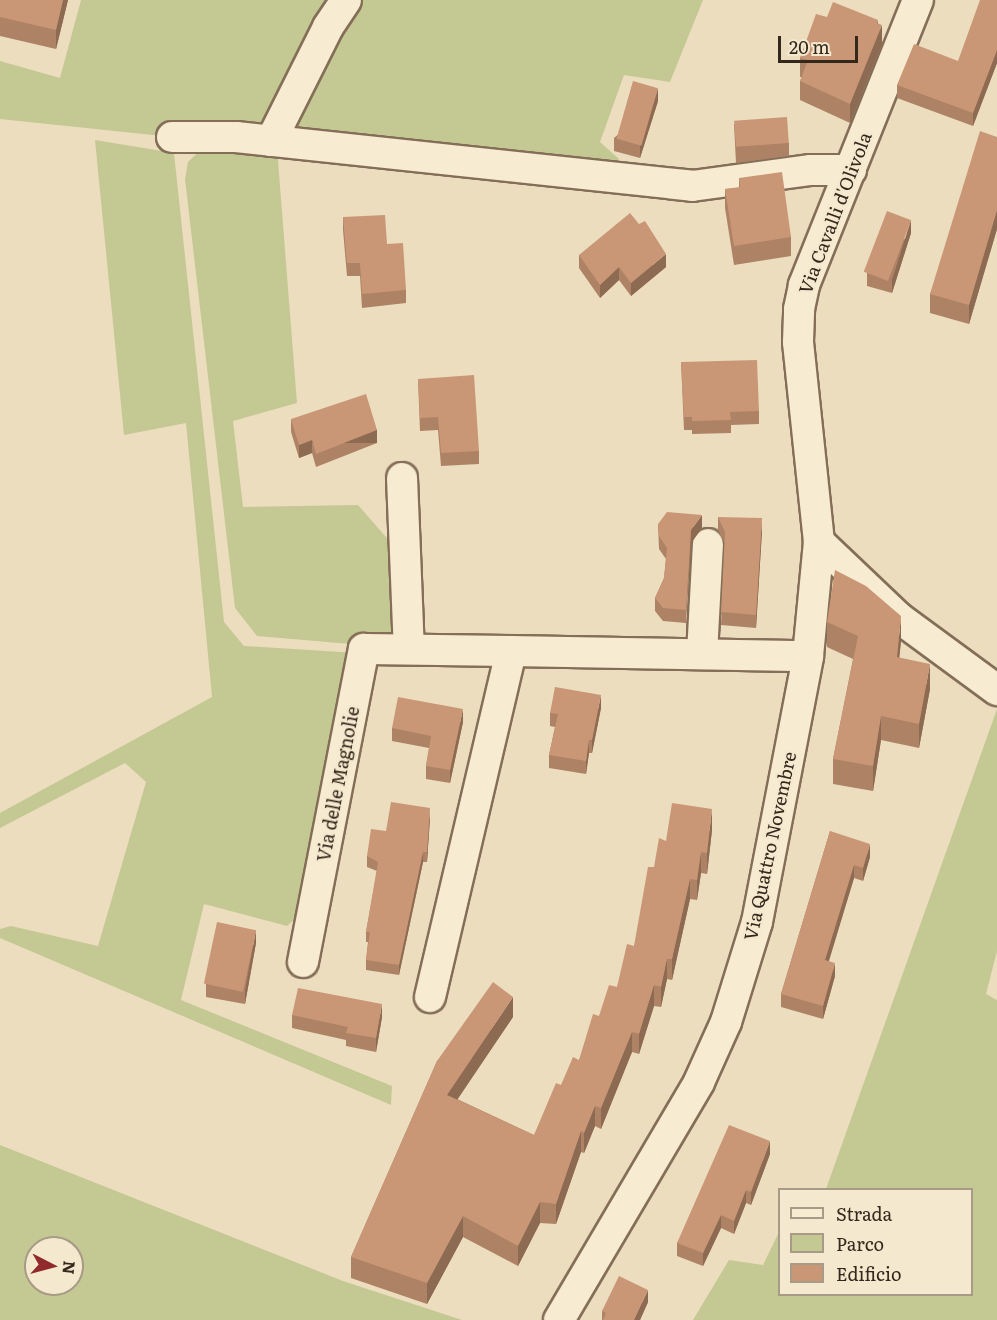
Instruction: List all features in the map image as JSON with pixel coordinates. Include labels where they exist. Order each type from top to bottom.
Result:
[{"type":"street","points":[[271,141],[328,27],[346,0]]},
{"type":"street","name":"Via Cavalli d'Olivola","points":[[819,542],[798,342],[799,309],[804,285],[918,0]]},
{"type":"street","points":[[172,137],[271,141],[692,186],[811,170],[851,170]]},
{"type":"street","points":[[402,478],[409,650]]},
{"type":"street","points":[[819,542],[899,618],[997,690]]},
{"type":"street","name":"Via Quattro Novembre","points":[[559,1320],[699,1082],[726,1022],[757,922],[808,656],[819,542]]},
{"type":"street","points":[[702,654],[708,544]]},
{"type":"street","name":"Via delle Magnolie","points":[[303,963],[364,649],[808,656]]},
{"type":"street","points":[[430,997],[511,651]]},
{"type":"green space","points":[[81,0],[703,0],[670,82],[624,75],[600,142],[619,159],[611,170],[172,137],[0,119],[0,61],[60,78]]},
{"type":"green space","points":[[95,140],[174,153],[224,622],[244,646],[357,653],[305,910],[287,926],[204,904],[181,1000],[392,1086],[391,1105],[0,938],[0,929],[11,926],[98,946],[146,782],[125,763],[0,828],[0,813],[212,697],[186,423],[124,435]]},
{"type":"green space","points":[[209,142],[277,148],[297,403],[233,421],[243,507],[358,505],[400,553],[409,649],[257,636],[235,608],[185,179],[188,162]]},
{"type":"green space","points":[[997,709],[997,951],[986,994],[997,1000],[997,1320],[693,1320],[729,1260],[763,1265],[778,1234],[778,1296],[973,1296],[973,1188],[826,1188]]},
{"type":"green space","points":[[0,1145],[343,1281],[462,1320],[0,1320]]},
{"type":"building","points":[[0,0],[63,0],[56,30],[0,17]]},
{"type":"building","points":[[980,0],[997,0],[997,50],[973,113],[897,85],[914,44],[958,61]]},
{"type":"building","points":[[833,2],[878,20],[877,23],[882,25],[850,104],[800,81],[808,60],[800,58],[816,14],[827,17]]},
{"type":"building","points":[[633,81],[658,88],[641,146],[616,139]]},
{"type":"building","points":[[787,117],[789,143],[736,147],[734,121]]},
{"type":"building","points":[[980,131],[997,137],[997,210],[969,305],[930,294]]},
{"type":"building","points":[[782,172],[791,237],[734,246],[725,189],[740,187],[739,178]]},
{"type":"building","points":[[887,211],[911,220],[888,281],[864,272]]},
{"type":"building","points":[[630,213],[639,224],[645,221],[666,254],[631,283],[619,267],[600,285],[579,255]]},
{"type":"building","points":[[385,215],[387,244],[403,243],[406,290],[362,294],[360,263],[347,263],[343,217]]},
{"type":"building","points":[[757,360],[759,411],[730,412],[731,420],[692,421],[692,417],[684,417],[681,362]]},
{"type":"building","points":[[474,375],[479,451],[441,453],[438,417],[420,418],[418,379]]},
{"type":"building","points":[[366,394],[377,430],[316,454],[312,440],[299,445],[291,419]]},
{"type":"building","points":[[667,512],[702,515],[691,530],[686,610],[663,608],[655,598],[664,578],[667,548],[659,536],[658,524]]},
{"type":"building","points":[[718,517],[762,518],[756,615],[721,612],[725,532]]},
{"type":"building","points":[[835,570],[866,586],[901,616],[897,657],[930,664],[919,724],[881,716],[873,766],[833,759],[858,636],[827,622]]},
{"type":"building","points":[[555,687],[601,695],[586,761],[549,755],[558,714],[550,713]]},
{"type":"building","points":[[398,697],[463,709],[450,770],[426,766],[431,736],[392,728]]},
{"type":"building","points":[[391,802],[430,808],[427,852],[423,852],[399,965],[366,960],[370,932],[366,932],[378,862],[367,856],[371,829],[386,831]]},
{"type":"building","points":[[672,803],[712,809],[707,853],[701,852],[697,880],[690,879],[672,959],[667,959],[661,987],[654,985],[639,1034],[632,1032],[601,1108],[595,1106],[584,1133],[581,1131],[556,1204],[540,1202],[518,1246],[463,1216],[427,1283],[351,1257],[437,1061],[493,982],[513,997],[447,1095],[534,1135],[556,1083],[561,1085],[573,1057],[579,1060],[593,1014],[599,1016],[609,985],[617,987],[627,944],[634,946],[648,867],[654,867],[659,838],[666,841]]},
{"type":"building","points":[[830,831],[870,844],[863,868],[854,865],[825,960],[835,963],[823,1006],[781,994]]},
{"type":"building","points":[[217,922],[256,930],[243,992],[204,984]]},
{"type":"building","points":[[298,988],[382,1004],[376,1038],[346,1033],[348,1027],[292,1015]]},
{"type":"building","points":[[729,1125],[770,1141],[751,1192],[746,1190],[734,1221],[721,1215],[703,1253],[677,1243]]},
{"type":"building","points":[[619,1276],[648,1290],[634,1320],[603,1320],[606,1313],[602,1311]]}]
